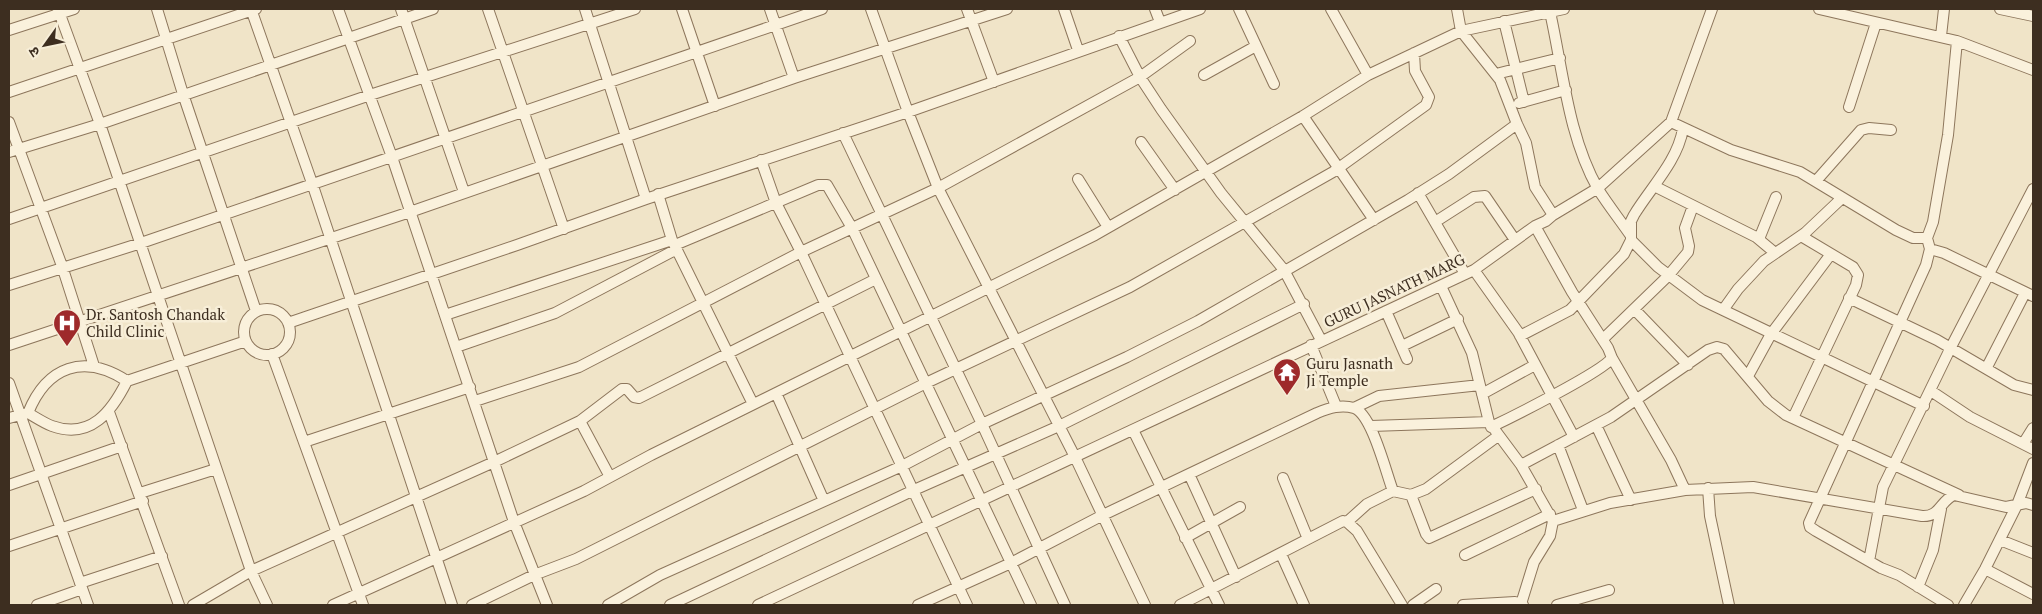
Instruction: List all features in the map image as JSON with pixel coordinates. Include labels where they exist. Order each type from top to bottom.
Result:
[{"type":"street","points":[[9,30],[59,11],[74,9]]},
{"type":"street","points":[[157,9],[202,153],[256,311]]},
{"type":"street","points":[[9,92],[253,9],[270,65],[312,183],[452,605]]},
{"type":"street","points":[[338,9],[392,157],[514,522],[547,605]]},
{"type":"street","points":[[14,150],[100,124],[348,38],[402,14],[433,9]]},
{"type":"street","points":[[488,9],[564,229]]},
{"type":"street","points":[[585,9],[646,198]]},
{"type":"street","points":[[9,219],[370,95],[425,79],[635,9]]},
{"type":"street","points":[[682,9],[715,106]]},
{"type":"street","points":[[770,9],[794,78]]},
{"type":"street","points":[[9,285],[62,266],[141,243],[223,213],[822,9]]},
{"type":"street","points":[[871,9],[938,188],[1075,457],[1144,605]]},
{"type":"street","points":[[968,9],[994,82]]},
{"type":"street","points":[[9,345],[410,212],[794,78],[1007,9]]},
{"type":"street","points":[[1064,9],[1078,50]]},
{"type":"street","points":[[1155,9],[1160,22]]},
{"type":"street","points":[[288,322],[564,229],[646,198],[908,112],[1078,50],[1200,9]]},
{"type":"street","points":[[1239,9],[1274,84]]},
{"type":"street","points":[[1331,9],[1368,75]]},
{"type":"street","points":[[1457,9],[1461,30],[1496,74],[1511,104],[1517,124],[1526,143],[1535,187],[1553,215]]},
{"type":"street","points":[[333,605],[610,477],[1108,228],[1303,116],[1368,75],[1414,52],[1461,30],[1564,9]]},
{"type":"street","name":"GURU JASNATH MARG","points":[[758,605],[1469,272],[1535,226],[1598,188],[1671,122],[1712,9]]},
{"type":"street","points":[[1819,9],[1941,36],[2033,70]]},
{"type":"street","points":[[1941,36],[1944,9]]},
{"type":"street","points":[[2000,9],[2019,11],[2033,16]]},
{"type":"street","points":[[59,11],[159,295],[251,571],[267,605]]},
{"type":"street","points":[[1550,12],[1566,90],[1580,145],[1598,188],[1631,238],[1650,260],[1668,276],[1696,296],[1924,406]]},
{"type":"street","points":[[402,14],[464,192]]},
{"type":"street","points":[[1504,21],[1524,102]]},
{"type":"street","points":[[1849,106],[1876,23]]},
{"type":"street","points":[[1119,36],[1140,77],[1206,172],[1244,223],[1271,252],[1284,270],[1304,304],[1321,340]]},
{"type":"street","points":[[475,401],[567,372],[801,252],[938,188],[1140,77],[1190,41]]},
{"type":"street","points":[[1948,605],[1810,527],[1809,518],[1926,265],[1930,249],[1927,238],[1933,222],[1948,135],[1956,41]]},
{"type":"street","points":[[1204,75],[1256,46]]},
{"type":"street","points":[[472,605],[534,575],[592,551],[926,383],[1130,287],[1339,168],[1426,105],[1429,97],[1415,71],[1414,52]]},
{"type":"street","points":[[1496,74],[1560,58]]},
{"type":"street","points":[[1511,104],[1566,90]]},
{"type":"street","points":[[1303,116],[1374,220]]},
{"type":"street","points":[[9,122],[14,150],[41,208],[94,366]]},
{"type":"street","points":[[1671,122],[1731,150],[1776,163],[1816,181],[1905,234],[1919,239],[1927,238]]},
{"type":"street","points":[[608,605],[660,575],[902,466],[982,424],[1198,322],[1418,193],[1500,139],[1517,124]]},
{"type":"street","points":[[1816,181],[1860,130],[1869,128],[1891,130]]},
{"type":"street","points":[[1520,336],[1559,317],[1579,301],[1624,254],[1631,238],[1631,221],[1676,152],[1683,129]]},
{"type":"street","points":[[843,133],[880,215],[982,424],[1065,605]]},
{"type":"street","points":[[1141,142],[1174,190]]},
{"type":"street","points":[[760,160],[776,203],[801,252],[967,605]]},
{"type":"street","points":[[1078,179],[1108,228]]},
{"type":"street","points":[[445,315],[674,245],[818,185],[827,185],[852,228],[1031,605]]},
{"type":"street","points":[[1654,186],[1759,238],[1774,252]]},
{"type":"street","points":[[1869,561],[1883,487],[1895,467],[1951,347],[2033,189]]},
{"type":"street","points":[[1418,193],[1469,272],[1520,336],[1574,437]]},
{"type":"street","points":[[658,194],[674,245],[753,404]]},
{"type":"street","points":[[1435,222],[1474,197],[1485,196],[1514,240]]},
{"type":"street","points":[[1759,238],[1776,197]]},
{"type":"street","points":[[1723,310],[1748,277],[1774,252],[1801,236],[1842,198]]},
{"type":"street","points":[[1603,339],[1635,310],[1688,252],[1689,246],[1685,228],[1693,206]]},
{"type":"street","points":[[1535,226],[1638,400],[1672,460],[1685,490]]},
{"type":"street","points":[[1793,418],[1857,280],[1856,270],[1801,236]]},
{"type":"street","points":[[456,347],[555,313],[674,245]]},
{"type":"street","points":[[1930,249],[1944,253],[2029,294],[1987,367]]},
{"type":"street","points":[[1748,376],[1772,334],[1831,254]]},
{"type":"street","points":[[193,605],[251,571],[494,462],[580,421],[622,389],[627,389],[634,397],[639,398],[876,279]]},
{"type":"street","points":[[1441,286],[1458,319],[1472,353],[1490,425],[1521,465],[1551,517],[1550,536],[1534,562],[1522,604],[1507,602],[1463,605]]},
{"type":"street","points":[[1849,298],[1951,347],[2014,385],[2033,390]]},
{"type":"street","points":[[670,605],[914,490],[1059,426],[1304,304]]},
{"type":"street","points":[[271,309],[278,312],[288,322],[289,336],[287,342],[278,352],[272,354],[256,352],[246,341],[244,327],[251,315],[256,311],[271,309]]},
{"type":"street","points":[[1635,310],[1688,365]]},
{"type":"street","points":[[1386,311],[1407,360]]},
{"type":"street","points":[[1402,346],[1458,319]]},
{"type":"street","points":[[9,418],[24,414],[51,426],[75,429],[101,420],[109,412],[127,381],[246,341]]},
{"type":"street","points":[[1311,345],[1336,406]]},
{"type":"street","points":[[1521,465],[1638,400],[1708,350],[1717,347],[1724,349],[1768,401],[1793,418],[1895,467],[1959,495],[2006,507],[2033,505]]},
{"type":"street","points":[[272,354],[363,605]]},
{"type":"street","points":[[1371,426],[1490,425],[1594,372],[1608,364],[1612,358]]},
{"type":"street","points":[[1354,408],[1379,396],[1481,390],[1535,365]]},
{"type":"street","points":[[24,414],[40,387],[67,369],[79,366],[94,366],[127,381]]},
{"type":"street","points":[[9,383],[24,414],[42,474],[88,605]]},
{"type":"street","points":[[304,442],[470,386]]},
{"type":"street","points":[[1931,391],[1970,417],[2033,449]]},
{"type":"street","points":[[776,393],[824,501]]},
{"type":"street","points":[[918,605],[1011,563],[1039,547],[1161,487],[1317,413],[1336,406],[1354,408],[1360,411],[1371,426],[1393,491]]},
{"type":"street","points":[[109,412],[141,497],[178,605]]},
{"type":"street","points":[[580,421],[610,477]]},
{"type":"street","points":[[1596,425],[1631,500]]},
{"type":"street","points":[[2024,444],[2033,428]]},
{"type":"street","points":[[1133,430],[1219,605]]},
{"type":"street","points":[[1180,605],[1281,554],[1338,522],[1347,522],[1367,504],[1393,491],[1411,495],[1426,489],[1498,436]]},
{"type":"street","points":[[9,485],[122,446]]},
{"type":"street","points":[[1558,446],[1583,510]]},
{"type":"street","points":[[1964,605],[2000,540],[2017,505],[2033,463]]},
{"type":"street","points":[[9,546],[62,528],[216,469]]},
{"type":"street","points":[[1189,474],[1210,524],[1236,577]]},
{"type":"street","points":[[1283,478],[1308,539]]},
{"type":"street","points":[[1708,488],[1710,516],[1729,605]]},
{"type":"street","points":[[1465,554],[1551,517],[1685,490],[1767,488],[1819,499],[1928,517],[1941,508],[1950,497],[1959,495]]},
{"type":"street","points":[[1411,495],[1426,534],[1430,538],[1536,489]]},
{"type":"street","points":[[1185,538],[1240,507]]},
{"type":"street","points":[[1918,587],[1933,550],[1941,508]]},
{"type":"street","points":[[1347,522],[1357,531],[1402,605]]},
{"type":"street","points":[[2000,540],[2033,553]]},
{"type":"street","points":[[1281,554],[1304,605]]},
{"type":"street","points":[[37,605],[81,586],[162,556]]},
{"type":"street","points":[[1985,569],[2033,594]]},
{"type":"street","points":[[1413,605],[1436,589]]},
{"type":"street","points":[[1557,605],[1609,590]]},
{"type":"place","name":"Dr. Santosh Chandak Child Clinic","points":[[67,347]]},
{"type":"place","name":"Guru Jasnath Ji Temple","points":[[1287,396]]}]
